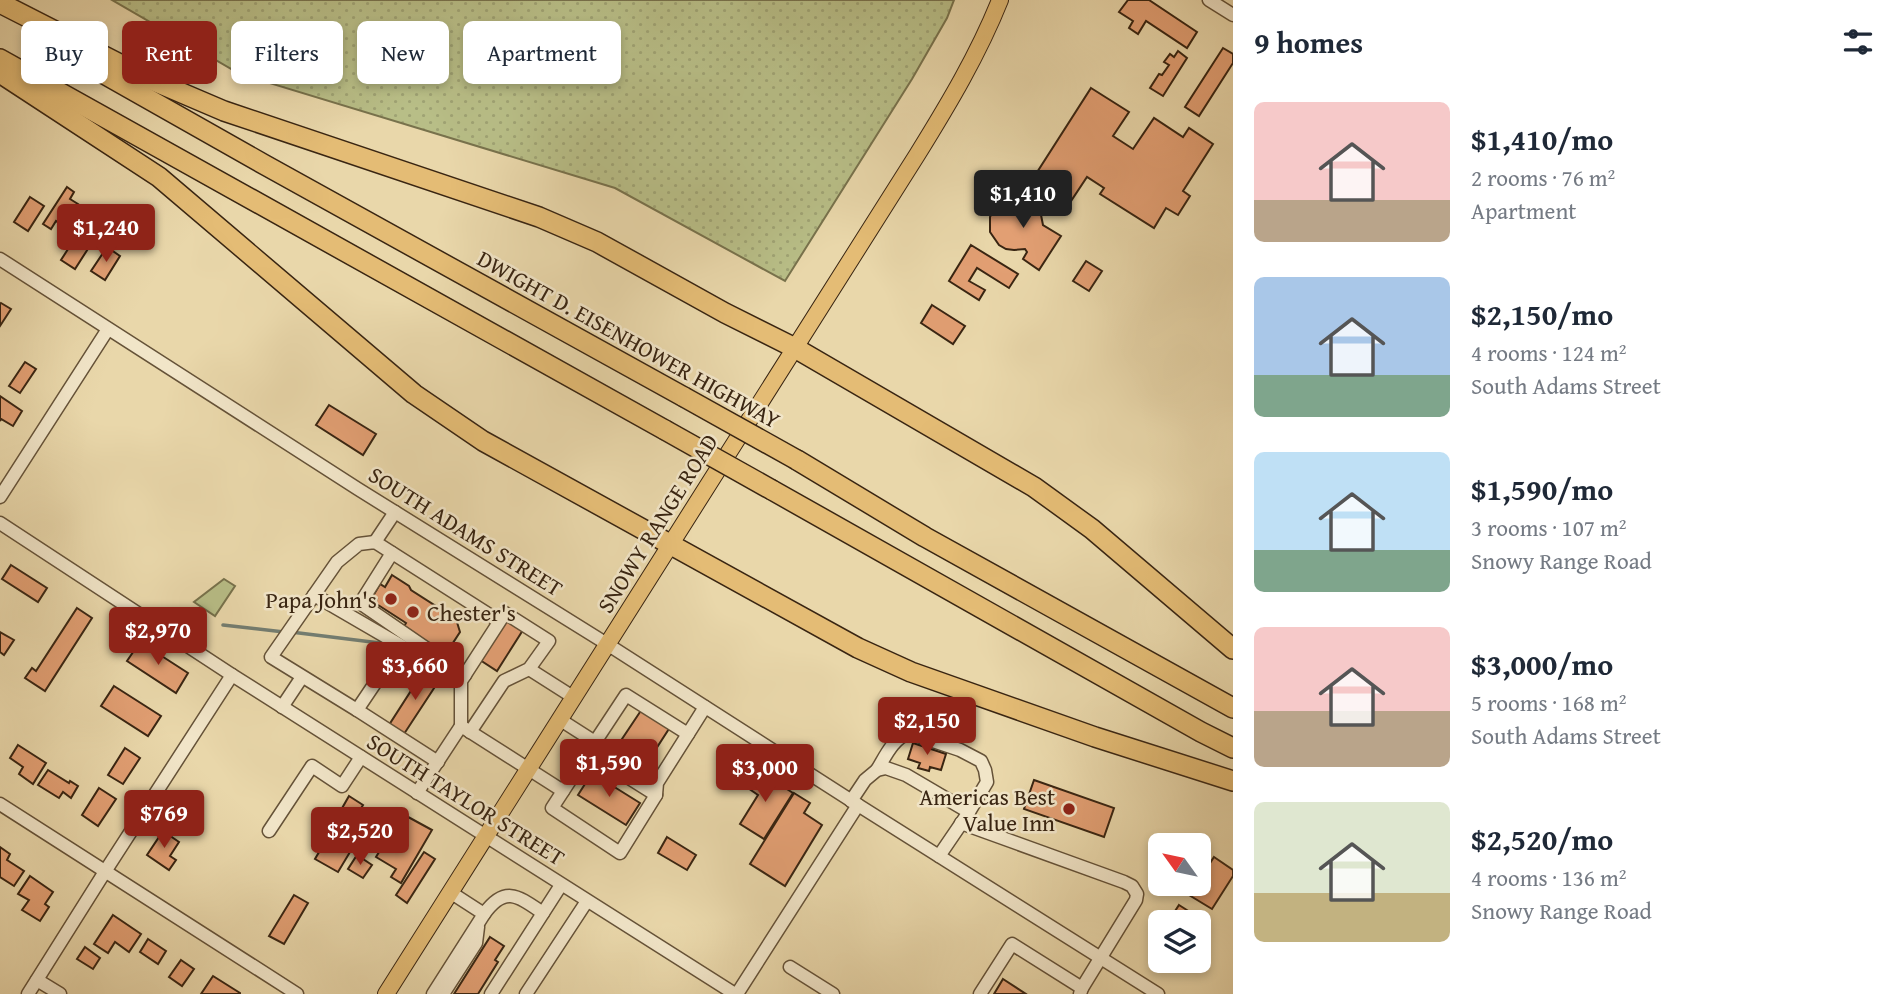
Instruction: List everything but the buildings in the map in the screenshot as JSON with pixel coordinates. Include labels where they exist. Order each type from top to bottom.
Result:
[{"type":"highway","points":[[0,3],[149,79],[224,111],[538,217],[597,242],[725,313],[795,348],[1034,487],[1092,529],[1233,649]]},
{"type":"highway","name":"DWIGHT D. EISENHOWER HIGHWAY","points":[[0,15],[797,460],[925,537],[1233,708]]},
{"type":"highway","points":[[0,59],[1200,732],[1233,748]]},
{"type":"highway","points":[[0,74],[159,177],[414,394],[483,441],[858,648],[911,672],[1095,737],[1233,781]]},
{"type":"main road","name":"SNOWY RANGE ROAD","points":[[386,994],[948,105],[1000,0]]},
{"type":"street","points":[[1209,0],[1233,15]]},
{"type":"street","name":"SOUTH ADAMS STREET","points":[[0,259],[1158,994]]},
{"type":"street","points":[[0,497],[108,329]]},
{"type":"street","points":[[395,512],[384,548],[363,599],[363,606],[463,678]]},
{"type":"street","name":"SOUTH TAYLOR STREET","points":[[0,523],[282,707],[736,994]]},
{"type":"street","points":[[438,762],[271,657],[337,562],[359,544],[384,548],[499,621]]},
{"type":"street","points":[[314,595],[400,646],[463,678]]},
{"type":"street","points":[[417,793],[438,762],[466,729],[504,681],[529,669],[549,641],[505,612],[463,678],[466,729]]},
{"type":"street","points":[[357,710],[400,646]]},
{"type":"street","points":[[529,669],[573,697]]},
{"type":"street","points":[[29,994],[232,675]]},
{"type":"street","points":[[282,707],[303,677]]},
{"type":"street","points":[[688,734],[626,695],[552,808],[620,853],[656,795],[657,783],[688,734],[705,707]]},
{"type":"street","points":[[559,719],[591,747],[656,795]]},
{"type":"street","points":[[466,729],[564,791]]},
{"type":"street","points":[[736,994],[855,803],[866,780],[877,769],[896,740],[904,734],[909,733],[971,755],[981,761],[985,770],[987,782],[939,856]]},
{"type":"street","points":[[269,831],[312,766],[342,786],[361,757]]},
{"type":"street","points":[[877,769],[886,768],[906,775],[965,818],[1132,886],[1137,894],[1136,901],[1081,991],[1012,944],[980,994]]},
{"type":"street","points":[[0,804],[297,994]]},
{"type":"street","points":[[482,994],[540,911],[562,885]]},
{"type":"street","points":[[450,892],[481,919]]},
{"type":"street","points":[[433,994],[493,902],[499,898],[519,898],[540,911]]},
{"type":"street","points":[[526,994],[587,901]]},
{"type":"street","points":[[491,994],[540,911]]},
{"type":"street","points":[[443,994],[476,943],[481,919]]},
{"type":"street","points":[[790,967],[833,994]]},
{"type":"street","points":[[37,980],[60,994]]},
{"type":"green space","points":[[112,0],[954,0],[947,18],[912,79],[785,281],[615,188],[273,84],[343,84],[343,21],[231,21],[231,69],[217,61],[217,21],[148,21]]},
{"type":"green space","points":[[224,579],[235,586],[215,616],[194,602]]},
{"type":"waterway","points":[[223,625],[284,632]]},
{"type":"waterway","points":[[291,632],[388,644]]},
{"type":"place","name":"Papa John's","points":[[391,599]]},
{"type":"place","name":"Chester's","points":[[413,612]]},
{"type":"place","name":"Americas Best Value Inn","points":[[1069,809]]}]
